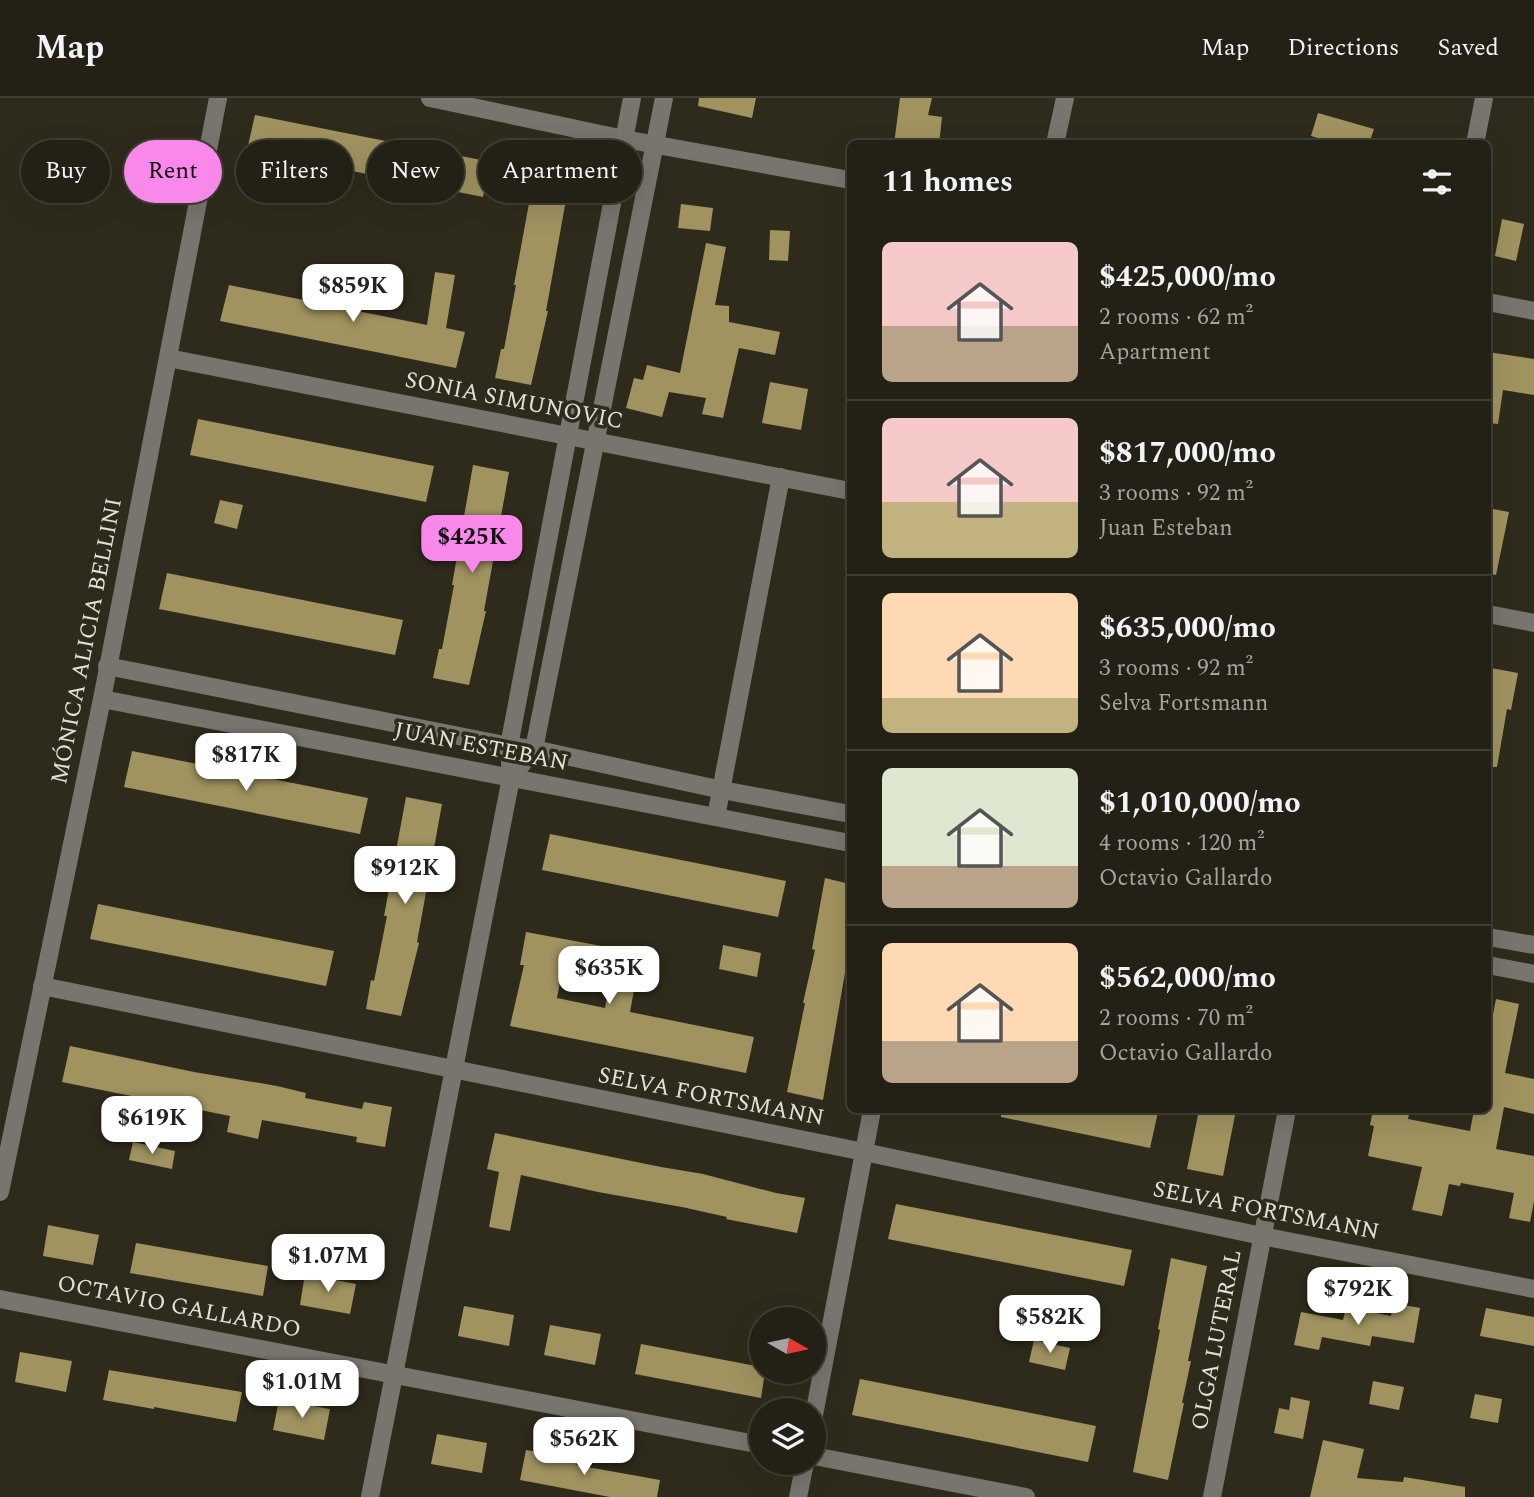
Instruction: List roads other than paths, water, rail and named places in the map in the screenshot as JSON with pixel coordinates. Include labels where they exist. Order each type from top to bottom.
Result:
[{"type":"street","name":"MÓNICA ALICIA BELLINI","points":[[0,1192],[102,699],[218,98]]},
{"type":"street","points":[[430,98],[624,139],[847,179]]},
{"type":"street","points":[[370,1497],[512,778],[509,746],[632,98]]},
{"type":"street","points":[[512,778],[534,749],[664,98]]},
{"type":"street","points":[[1056,140],[1065,98]]},
{"type":"street","points":[[1476,140],[1484,98]]},
{"type":"street","points":[[1491,303],[1534,311]]},
{"type":"street","name":"SONIA SIMUNOVIC","points":[[168,358],[847,490]]},
{"type":"street","points":[[716,817],[781,477]]},
{"type":"street","points":[[1491,615],[1534,623]]},
{"type":"street","name":"JUAN ESTEBAN","points":[[107,666],[847,813]]},
{"type":"street","name":"JUAN ESTEBAN","points":[[102,699],[847,842]]},
{"type":"street","points":[[1491,938],[1534,946]]},
{"type":"street","points":[[1491,966],[1534,974]]},
{"type":"street","name":"SELVA FORTSMANN","points":[[42,986],[864,1152],[1262,1236],[1534,1289]]},
{"type":"street","points":[[817,1398],[871,1113]]},
{"type":"street","name":"OLGA LUTERAL","points":[[1212,1497],[1286,1113]]},
{"type":"street","name":"OCTAVIO GALLARDO","points":[[0,1298],[749,1443]]},
{"type":"street","points":[[826,1457],[1026,1497]]},
{"type":"street","points":[[798,1497],[802,1475]]}]
